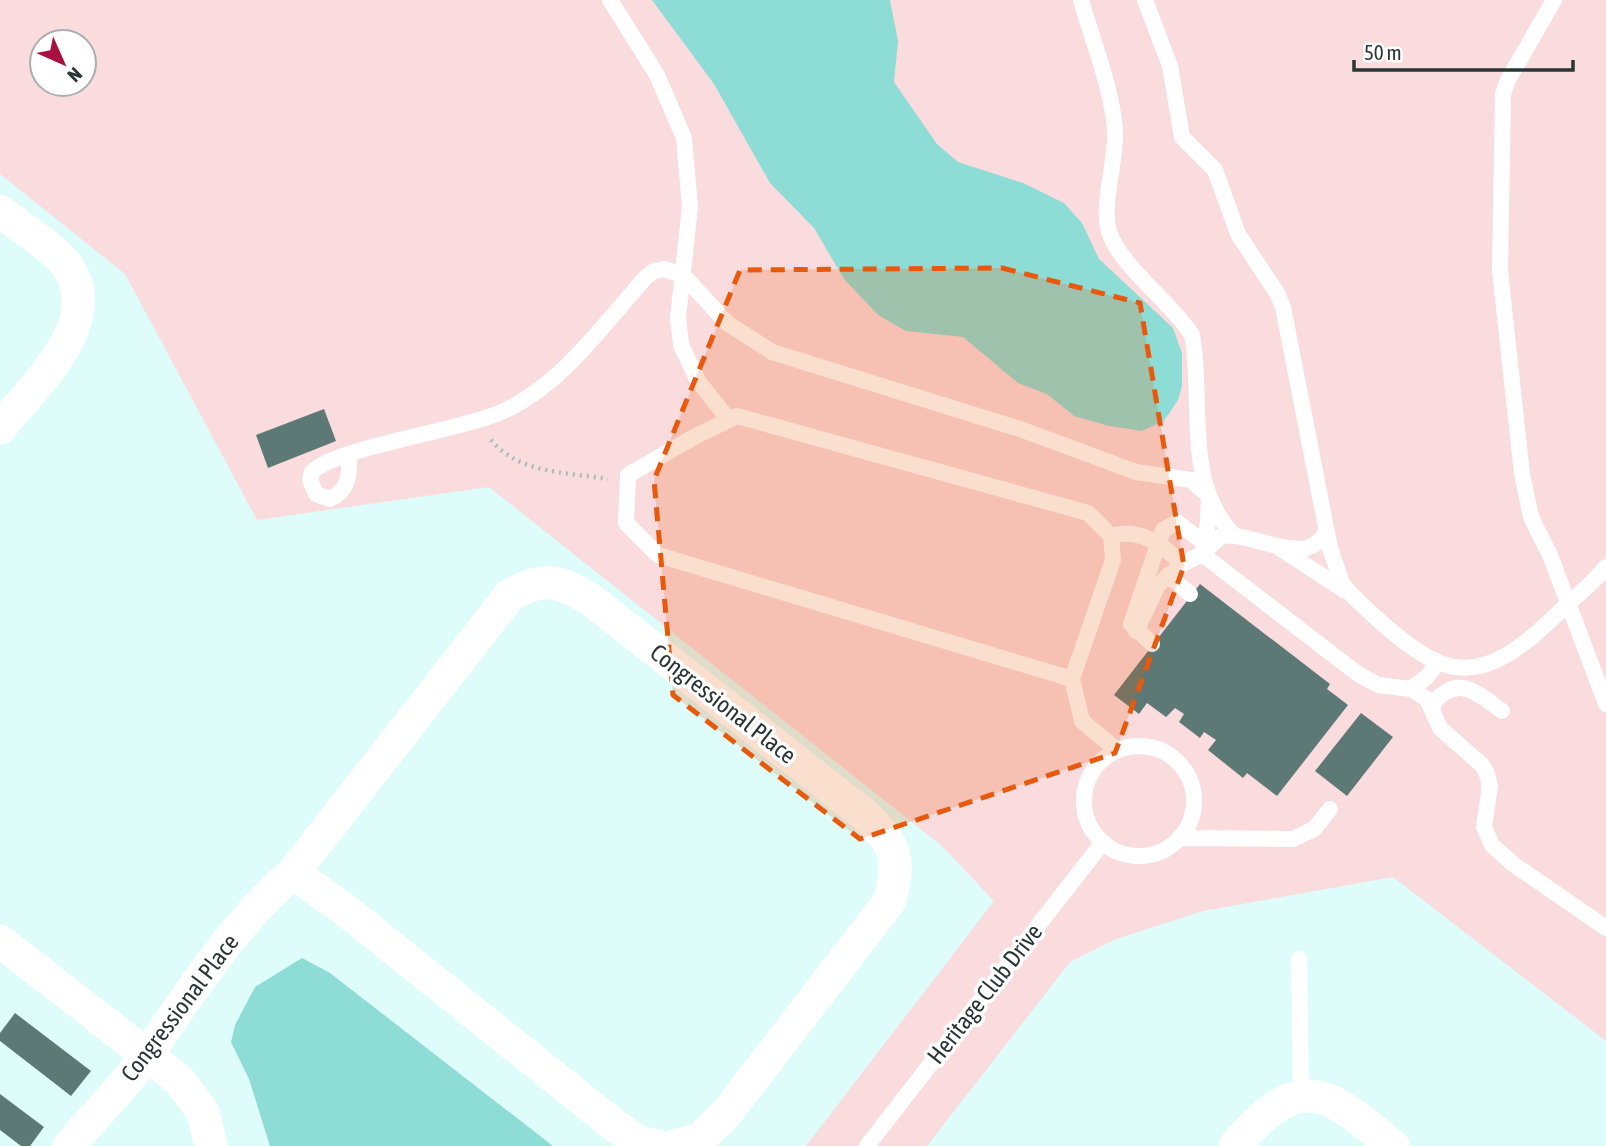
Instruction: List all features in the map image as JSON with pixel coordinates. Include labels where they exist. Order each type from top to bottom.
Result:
[{"type":"street","points":[[0,211],[64,262],[78,291],[76,323],[68,344],[0,428]]},
{"type":"street","name":"Congressional Place","points":[[69,1146],[148,1054],[175,1011],[265,896],[293,873],[510,595],[533,582],[564,583],[590,599],[866,816],[890,839],[898,870],[889,902],[724,1115],[700,1139],[675,1146]]},
{"type":"street","points":[[293,873],[344,909],[614,1125],[638,1142],[657,1146]]},
{"type":"street","points":[[0,941],[179,1080],[203,1112],[211,1146]]},
{"type":"street","points":[[1234,1146],[1261,1116],[1287,1098],[1319,1096],[1349,1109],[1393,1146]]},
{"type":"lane","points":[[610,0],[657,75],[684,138],[690,207],[678,318],[681,345],[698,381],[729,420]]},
{"type":"lane","points":[[1081,0],[1113,110],[1115,156],[1107,218],[1109,231],[1125,257],[1192,335],[1203,478],[1218,516],[1234,534],[1275,546],[1314,569],[1359,601],[1418,650],[1438,662],[1459,667],[1486,662],[1514,652],[1606,566]]},
{"type":"lane","points":[[1145,0],[1170,66],[1182,136],[1215,170],[1238,233],[1277,293],[1283,307],[1326,530],[1342,583],[1359,601]]},
{"type":"lane","points":[[1554,0],[1508,80],[1503,94],[1499,239],[1508,367],[1522,474],[1531,517],[1550,555],[1606,704]]},
{"type":"lane","points":[[349,455],[480,421],[535,394],[654,271],[664,269],[683,275],[732,328],[772,352],[1020,429],[1136,472],[1191,480],[1209,496]]},
{"type":"lane","points":[[1072,679],[658,555],[626,523],[628,475],[737,416],[1088,513],[1111,536],[1113,560],[1072,679],[1082,721],[1117,750]]},
{"type":"lane","points":[[1203,549],[1209,496]]},
{"type":"lane","points":[[1152,644],[1131,624],[1163,530],[1169,523],[1177,522],[1203,549],[1358,674],[1378,685],[1411,689],[1427,699],[1440,728],[1483,766],[1487,774],[1490,786],[1484,827],[1492,845],[1513,864],[1606,928]]},
{"type":"lane","points":[[1275,546],[1311,546],[1323,537],[1326,530]]},
{"type":"lane","points":[[1111,536],[1124,531],[1158,543],[1182,564]]},
{"type":"lane","points":[[1136,631],[1153,593],[1168,575],[1213,541],[1234,534]]},
{"type":"lane","points":[[1168,575],[1190,594]]},
{"type":"lane","points":[[1411,689],[1427,677],[1438,662]]},
{"type":"lane","points":[[1459,667],[1461,687]]},
{"type":"lane","points":[[1432,709],[1440,695],[1452,688],[1461,687],[1473,690],[1502,711]]},
{"type":"lane","points":[[1135,746],[1154,747],[1171,755],[1184,769],[1192,786],[1194,804],[1190,823],[1179,838],[1164,850],[1147,856],[1128,856],[1103,842],[1088,823],[1084,806],[1085,789],[1097,766],[1117,750],[1135,746]]},
{"type":"lane","points":[[1179,838],[1293,839],[1314,829],[1330,809]]},
{"type":"lane","name":"Heritage Club Drive","points":[[867,1146],[1103,842]]},
{"type":"lane","points":[[1299,959],[1301,1097]]},
{"type":"path","points":[[480,421],[499,451],[523,464],[628,484]]},
{"type":"highlighted area","points":[[1002,268],[1140,303],[1184,566],[1115,753],[860,839],[673,695],[654,480],[740,270]]},
{"type":"shaded area","points":[[0,0],[1606,0],[1606,1041],[1393,877],[1203,911],[1116,939],[1070,962],[927,1146],[806,1146],[994,901],[942,846],[489,487],[257,520],[125,274],[0,174]]},
{"type":"water","points":[[652,0],[890,0],[898,41],[894,82],[937,144],[958,162],[1023,183],[1064,203],[1082,223],[1099,259],[1173,328],[1182,353],[1182,386],[1178,400],[1164,421],[1142,431],[1109,426],[1074,416],[1047,394],[1018,383],[963,337],[906,331],[878,315],[844,279],[814,228],[770,183],[714,84]]},
{"type":"water","points":[[302,958],[330,973],[553,1146],[270,1146],[249,1079],[231,1042],[235,1025],[255,987]]},
{"type":"building","points":[[324,409],[336,441],[268,468],[256,435]]},
{"type":"building","points":[[1200,584],[1330,684],[1327,689],[1348,705],[1277,796],[1247,773],[1243,778],[1208,750],[1216,740],[1204,732],[1200,738],[1179,722],[1184,714],[1175,708],[1166,717],[1147,703],[1139,714],[1114,695]]},
{"type":"building","points":[[1361,713],[1393,737],[1347,796],[1315,771]]},
{"type":"building","points":[[15,1013],[91,1071],[71,1096],[0,1041],[0,1033]]},
{"type":"building","points":[[0,1094],[44,1127],[30,1146],[21,1146],[0,1130]]}]
